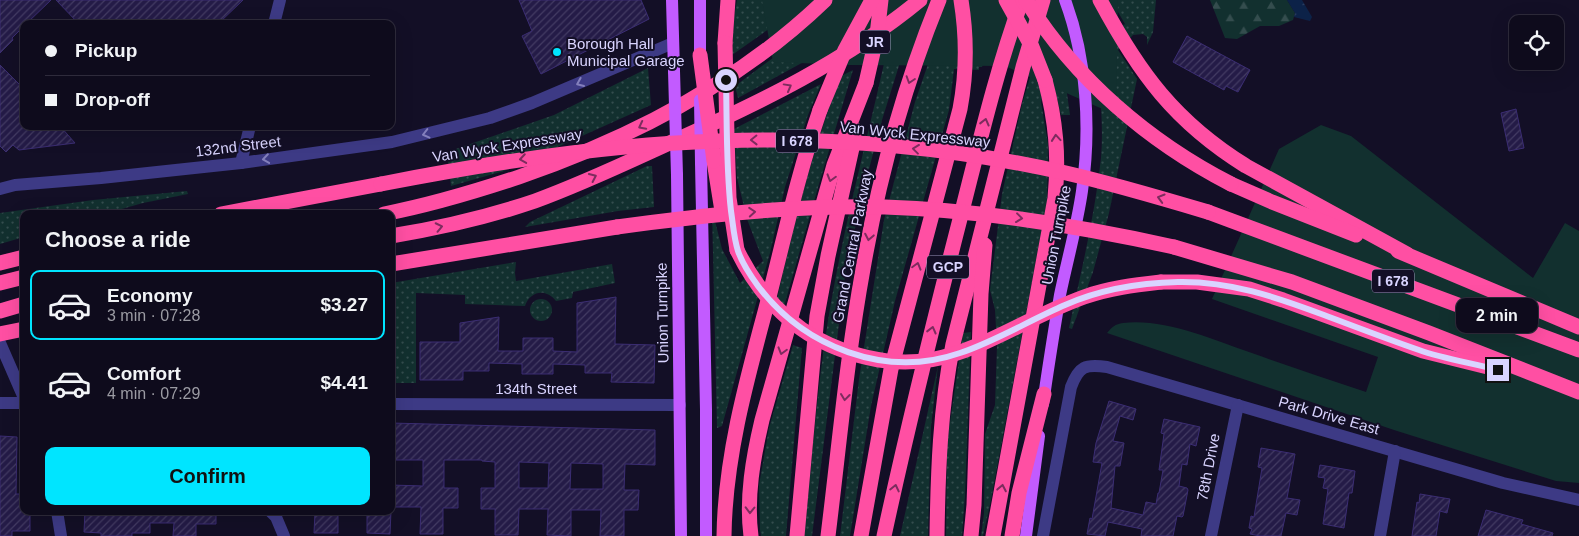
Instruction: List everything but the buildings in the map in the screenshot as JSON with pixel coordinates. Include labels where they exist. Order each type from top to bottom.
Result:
[{"type":"highway","points":[[728,0],[725,43],[729,198],[738,250]]},
{"type":"highway","points":[[395,212],[427,205],[493,186],[578,155],[640,127],[685,104],[734,74],[776,43],[825,0]]},
{"type":"highway","points":[[724,536],[726,495],[749,372],[804,160],[820,110],[846,50],[872,0]]},
{"type":"highway","name":"JR","points":[[866,83],[877,35],[881,0]]},
{"type":"highway","points":[[395,235],[486,216],[586,181],[785,89],[867,39],[920,0]]},
{"type":"highway","name":"Grand Central Parkway","points":[[828,536],[858,300],[867,246],[888,151],[926,34],[940,0]]},
{"type":"highway","points":[[861,536],[890,369],[957,125],[965,73],[965,35],[961,0]]},
{"type":"highway","points":[[993,536],[1056,198],[1057,140],[1045,80],[1032,47],[1006,0]]},
{"type":"highway","points":[[1024,0],[1062,49],[1095,86],[1145,129],[1182,156],[1231,184],[1272,202],[1407,254],[1579,327]]},
{"type":"highway","name":"GCP","points":[[884,536],[935,316],[986,116],[1009,36],[1024,0]]},
{"type":"highway","points":[[1035,0],[1062,49]]},
{"type":"highway","points":[[937,536],[939,443],[945,388],[959,320],[992,187],[1023,67],[1043,0]]},
{"type":"highway","points":[[1100,0],[1134,60],[1167,101],[1192,126],[1246,166],[1407,254]]},
{"type":"highway","points":[[700,54],[707,162],[725,222],[738,250],[752,278],[765,295],[796,325],[809,334],[839,349],[892,362],[921,361],[959,354],[994,340],[1049,312],[1112,289],[1161,282],[1197,282],[1249,289],[1423,351],[1554,383]]},
{"type":"highway","points":[[751,536],[752,481],[762,420],[834,165],[866,83]]},
{"type":"highway","points":[[796,536],[817,316],[828,256],[866,83]]},
{"type":"highway","name":"Van Wyck Expressway","points":[[242,210],[532,158],[592,150],[683,142],[770,140],[899,147],[1021,164],[1100,181],[1208,212],[1579,350]]},
{"type":"highway","points":[[971,536],[974,505],[981,294],[992,187]]},
{"type":"highway","name":"I 678","points":[[395,263],[617,227],[726,214],[884,207],[947,211],[1097,230],[1174,247],[1292,282],[1579,392]]},
{"type":"highway","points":[[0,263],[20,258]]},
{"type":"highway","points":[[0,283],[20,278]]},
{"type":"highway","points":[[0,310],[20,305]]},
{"type":"highway","points":[[0,334],[20,330]]},
{"type":"highway","points":[[1012,536],[1020,493],[1044,394]]},
{"type":"highway","points":[[733,453],[735,536]]},
{"type":"main road","name":"Union Turnpike","points":[[672,0],[677,175],[681,536]]},
{"type":"main road","points":[[700,0],[700,54]]},
{"type":"main road","name":"Union Turnpike","points":[[1026,536],[1044,394],[1061,295],[1082,193],[1085,155],[1084,84],[1078,44],[1066,2]]},
{"type":"main road","points":[[706,536],[707,162]]},
{"type":"street","points":[[275,20],[280,0]]},
{"type":"street","name":"132nd Street","points":[[0,189],[15,185],[241,163],[392,142],[490,118],[532,103],[673,43]]},
{"type":"street","points":[[241,163],[249,130]]},
{"type":"street","points":[[0,343],[20,389]]},
{"type":"street","name":"Park Drive East","points":[[1043,536],[1074,377],[1084,367],[1098,366],[1107,367],[1503,483],[1579,500]]},
{"type":"street","points":[[0,403],[20,403]]},
{"type":"street","name":"134th Street","points":[[395,404],[680,405]]},
{"type":"street","name":"78th Drive","points":[[1212,536],[1238,405]]},
{"type":"street","points":[[1380,536],[1395,451]]},
{"type":"street","points":[[58,515],[61,536]]},
{"type":"street","points":[[274,515],[284,536]]},
{"type":"green space","points":[[737,0],[805,0],[790,14],[732,55]]},
{"type":"green space","points":[[762,0],[1118,0],[1116,115],[1005,66],[849,65],[773,62]]},
{"type":"green space","points":[[938,0],[1006,0],[996,20],[982,67],[979,67],[979,70],[954,69],[949,110],[895,301],[871,406],[850,536],[840,536],[859,379],[884,220],[915,102],[940,29],[902,56],[865,184],[846,269],[812,536],[804,536],[818,395],[830,309],[845,232],[889,41],[903,27]]},
{"type":"green space","points":[[1111,0],[1156,0],[1153,32],[1147,45],[1147,37],[1143,34],[1133,35],[1118,50],[1137,79],[1109,213],[1093,272],[1072,329],[1069,328],[1083,265],[1101,158],[1102,116],[1096,47],[1108,35],[1125,24]]},
{"type":"green space","points":[[1210,0],[1287,0],[1295,13],[1293,20],[1279,26],[1260,26],[1237,39],[1225,38]]},
{"type":"green space","points":[[796,41],[831,47],[738,98],[735,86]]},
{"type":"green space","points":[[1034,64],[1064,72],[1070,115],[1061,115],[1051,74],[1041,102],[1048,144],[1047,201],[991,500],[983,536],[981,536],[984,513],[985,434],[995,405],[997,345],[995,310],[990,290],[1002,194],[1022,104]]},
{"type":"green space","points":[[648,68],[651,105],[504,171],[451,186],[447,152],[554,115]]},
{"type":"green space","points":[[853,70],[781,317],[774,312],[811,163],[841,76]]},
{"type":"green space","points":[[821,84],[808,115],[785,187],[770,253],[722,426],[717,428],[712,209],[722,249],[740,283],[763,261],[747,219],[737,178],[734,129]]},
{"type":"green space","points":[[1321,125],[1351,136],[1533,278],[1565,223],[1579,231],[1579,483],[1556,481],[1394,430],[1107,333],[1114,326],[1123,323],[1138,322],[1171,327],[1203,336],[1366,392],[1378,357],[1212,299],[1279,149]]},
{"type":"green space","points":[[647,166],[652,166],[654,207],[618,211],[525,227],[530,222]]},
{"type":"green space","points":[[187,191],[188,194],[118,210],[21,210],[93,200]]},
{"type":"green space","points":[[20,210],[20,238],[0,244],[0,213]]},
{"type":"green space","points":[[516,262],[516,281],[612,264],[615,283],[573,292],[572,298],[556,301],[548,294],[534,294],[525,306],[465,304],[465,295],[416,293],[416,383],[395,383],[395,282]]},
{"type":"green space","points":[[541,299],[549,302],[552,310],[549,318],[541,321],[533,318],[530,310],[533,302]]},
{"type":"green space","points":[[971,332],[962,536],[946,536],[947,443],[963,333]]},
{"type":"green space","points":[[793,345],[802,348],[786,536],[761,536],[759,485],[769,428]]},
{"type":"green space","points":[[938,366],[931,427],[928,536],[900,536]]},
{"type":"water","points":[[1287,0],[1302,0],[1312,17],[1310,21],[1294,17],[1295,13]]},
{"type":"place","name":"Borough Hall Municipal Garage","points":[[557,52]]},
{"type":"route","points":[[726,80],[729,198],[738,250],[752,278],[779,310],[809,334],[839,349],[856,355],[885,361],[913,362],[943,358],[959,354],[994,340],[1049,312],[1098,292],[1161,282],[1197,282],[1232,286],[1267,294],[1423,351],[1498,370]]}]
